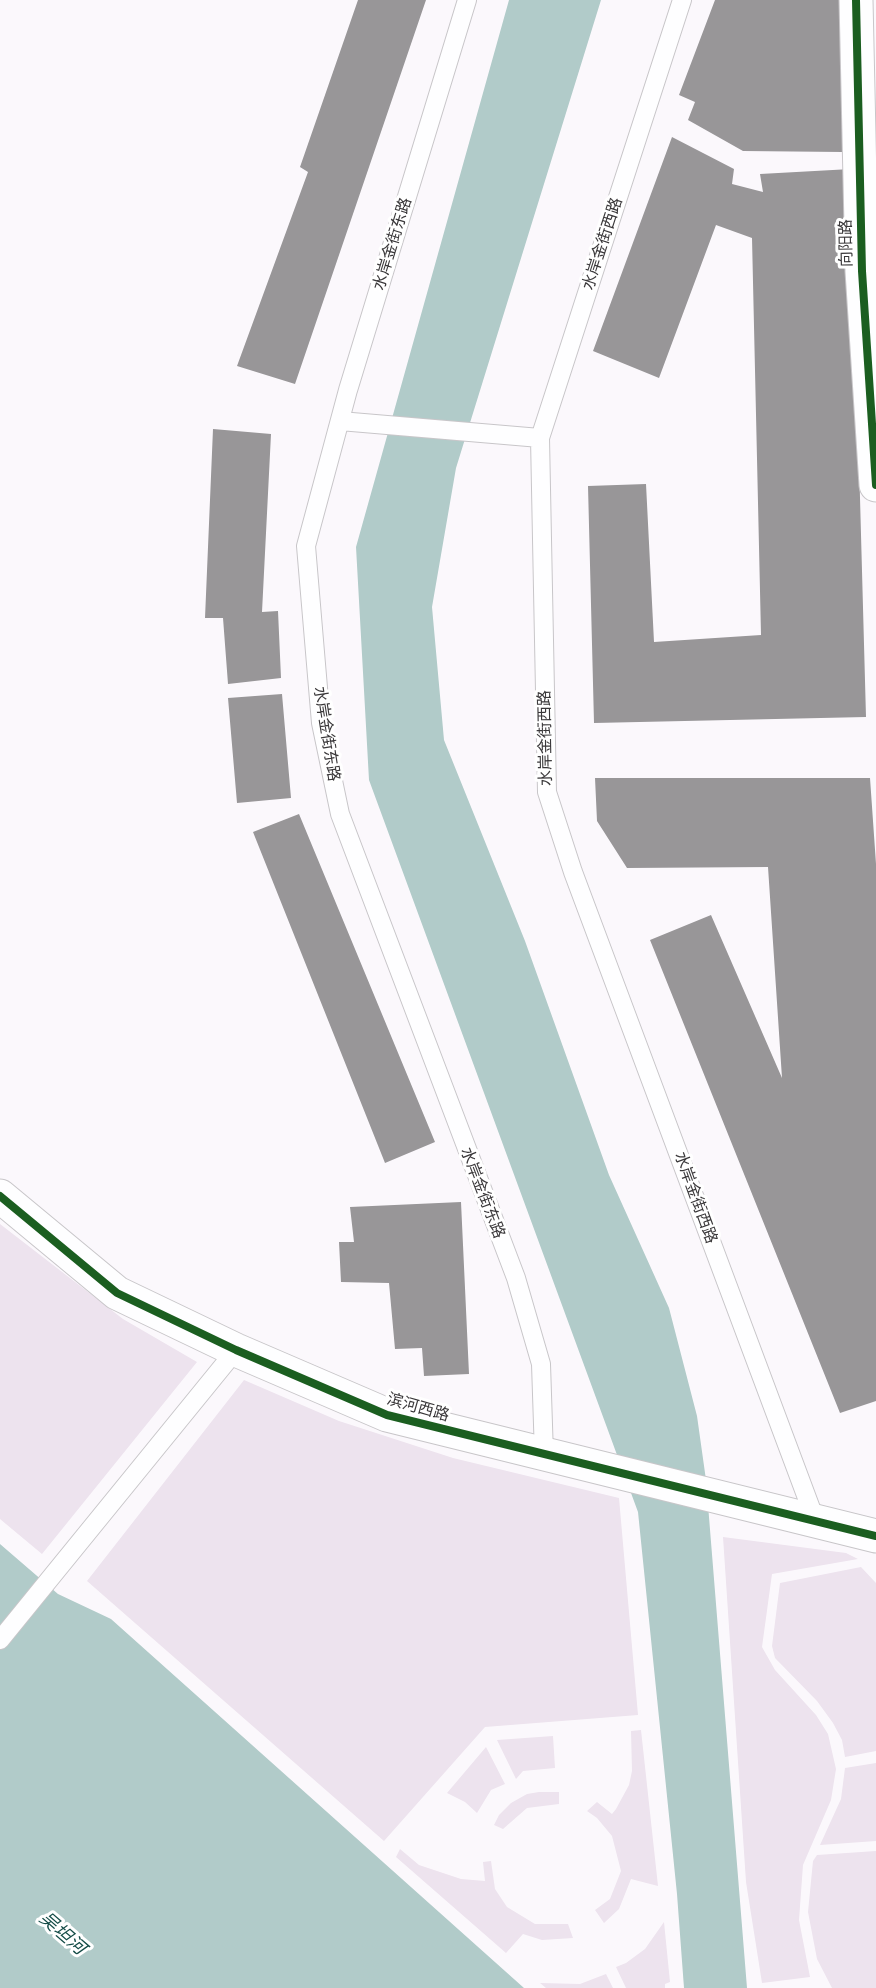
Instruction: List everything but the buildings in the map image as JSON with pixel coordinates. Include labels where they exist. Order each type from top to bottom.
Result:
[{"type":"street","name":"向阳路","points":[[856,0],[861,271],[876,485]]},
{"type":"street","name":"滨河西路","points":[[0,1196],[117,1293],[236,1350],[387,1415],[876,1536]]},
{"type":"lane","name":"水岸金街东路","points":[[467,0],[340,420],[306,546],[321,723],[340,814],[516,1278],[541,1364],[544,1455]]},
{"type":"lane","name":"水岸金街西路","points":[[682,0],[540,438],[547,792],[573,872],[816,1522]]},
{"type":"lane","points":[[340,420],[540,438]]},
{"type":"lane","points":[[0,1640],[236,1350]]},
{"type":"shaded area","points":[[0,1224],[123,1319],[197,1362],[42,1554],[0,1519]]},
{"type":"shaded area","points":[[244,1380],[339,1421],[453,1458],[619,1498],[638,1715],[485,1727],[384,1841],[87,1581]]},
{"type":"shaded area","points":[[723,1537],[846,1553],[858,1559],[772,1574],[762,1647],[775,1670],[816,1715],[828,1734],[836,1769],[831,1800],[803,1865],[799,1920],[810,1977],[762,1983],[746,1882]]},
{"type":"shaded area","points":[[861,1567],[876,1583],[876,1751],[845,1757],[842,1740],[833,1723],[817,1701],[775,1658],[772,1646],[780,1583]]},
{"type":"shaded area","points":[[641,1730],[658,1886],[631,1879],[619,1909],[604,1923],[595,1910],[610,1899],[621,1871],[612,1836],[597,1818],[587,1811],[597,1802],[612,1814],[616,1809],[629,1785],[632,1771],[631,1731]]},
{"type":"shaded area","points":[[553,1736],[555,1768],[523,1771],[516,1779],[497,1740]]},
{"type":"shaded area","points":[[486,1747],[505,1784],[491,1790],[477,1813],[465,1802],[447,1793]]},
{"type":"shaded area","points":[[876,1763],[876,1841],[820,1845],[841,1799],[845,1768]]},
{"type":"shaded area","points":[[559,1792],[559,1804],[527,1808],[503,1829],[494,1825],[499,1815],[511,1803],[527,1794]]},
{"type":"shaded area","points":[[400,1849],[419,1865],[461,1879],[485,1881],[483,1862],[491,1861],[495,1889],[507,1907],[535,1924],[568,1924],[573,1938],[542,1940],[523,1934],[506,1953],[396,1857]]},
{"type":"shaded area","points":[[876,1851],[876,1988],[832,1988],[817,1959],[808,1912],[813,1861],[817,1855]]},
{"type":"shaded area","points":[[664,1922],[670,1982],[665,1984],[665,1988],[626,1988],[616,1967],[626,1963],[645,1949]]},
{"type":"shaded area","points":[[606,1974],[613,1988],[546,1988],[540,1983],[580,1984]]},
{"type":"water","points":[[509,0],[601,0],[456,468],[432,607],[444,740],[525,941],[609,1175],[669,1308],[697,1416],[706,1480],[747,1988],[684,1988],[677,1894],[638,1512],[369,780],[356,547]]},
{"type":"water","name":"吴坦河","points":[[0,1544],[58,1594],[111,1619],[524,1988],[0,1988]]},
{"type":"cycle path","points":[[856,0],[862,271],[876,485]]},
{"type":"cycle path","points":[[0,1196],[117,1293],[236,1350],[387,1415],[876,1536]]}]
